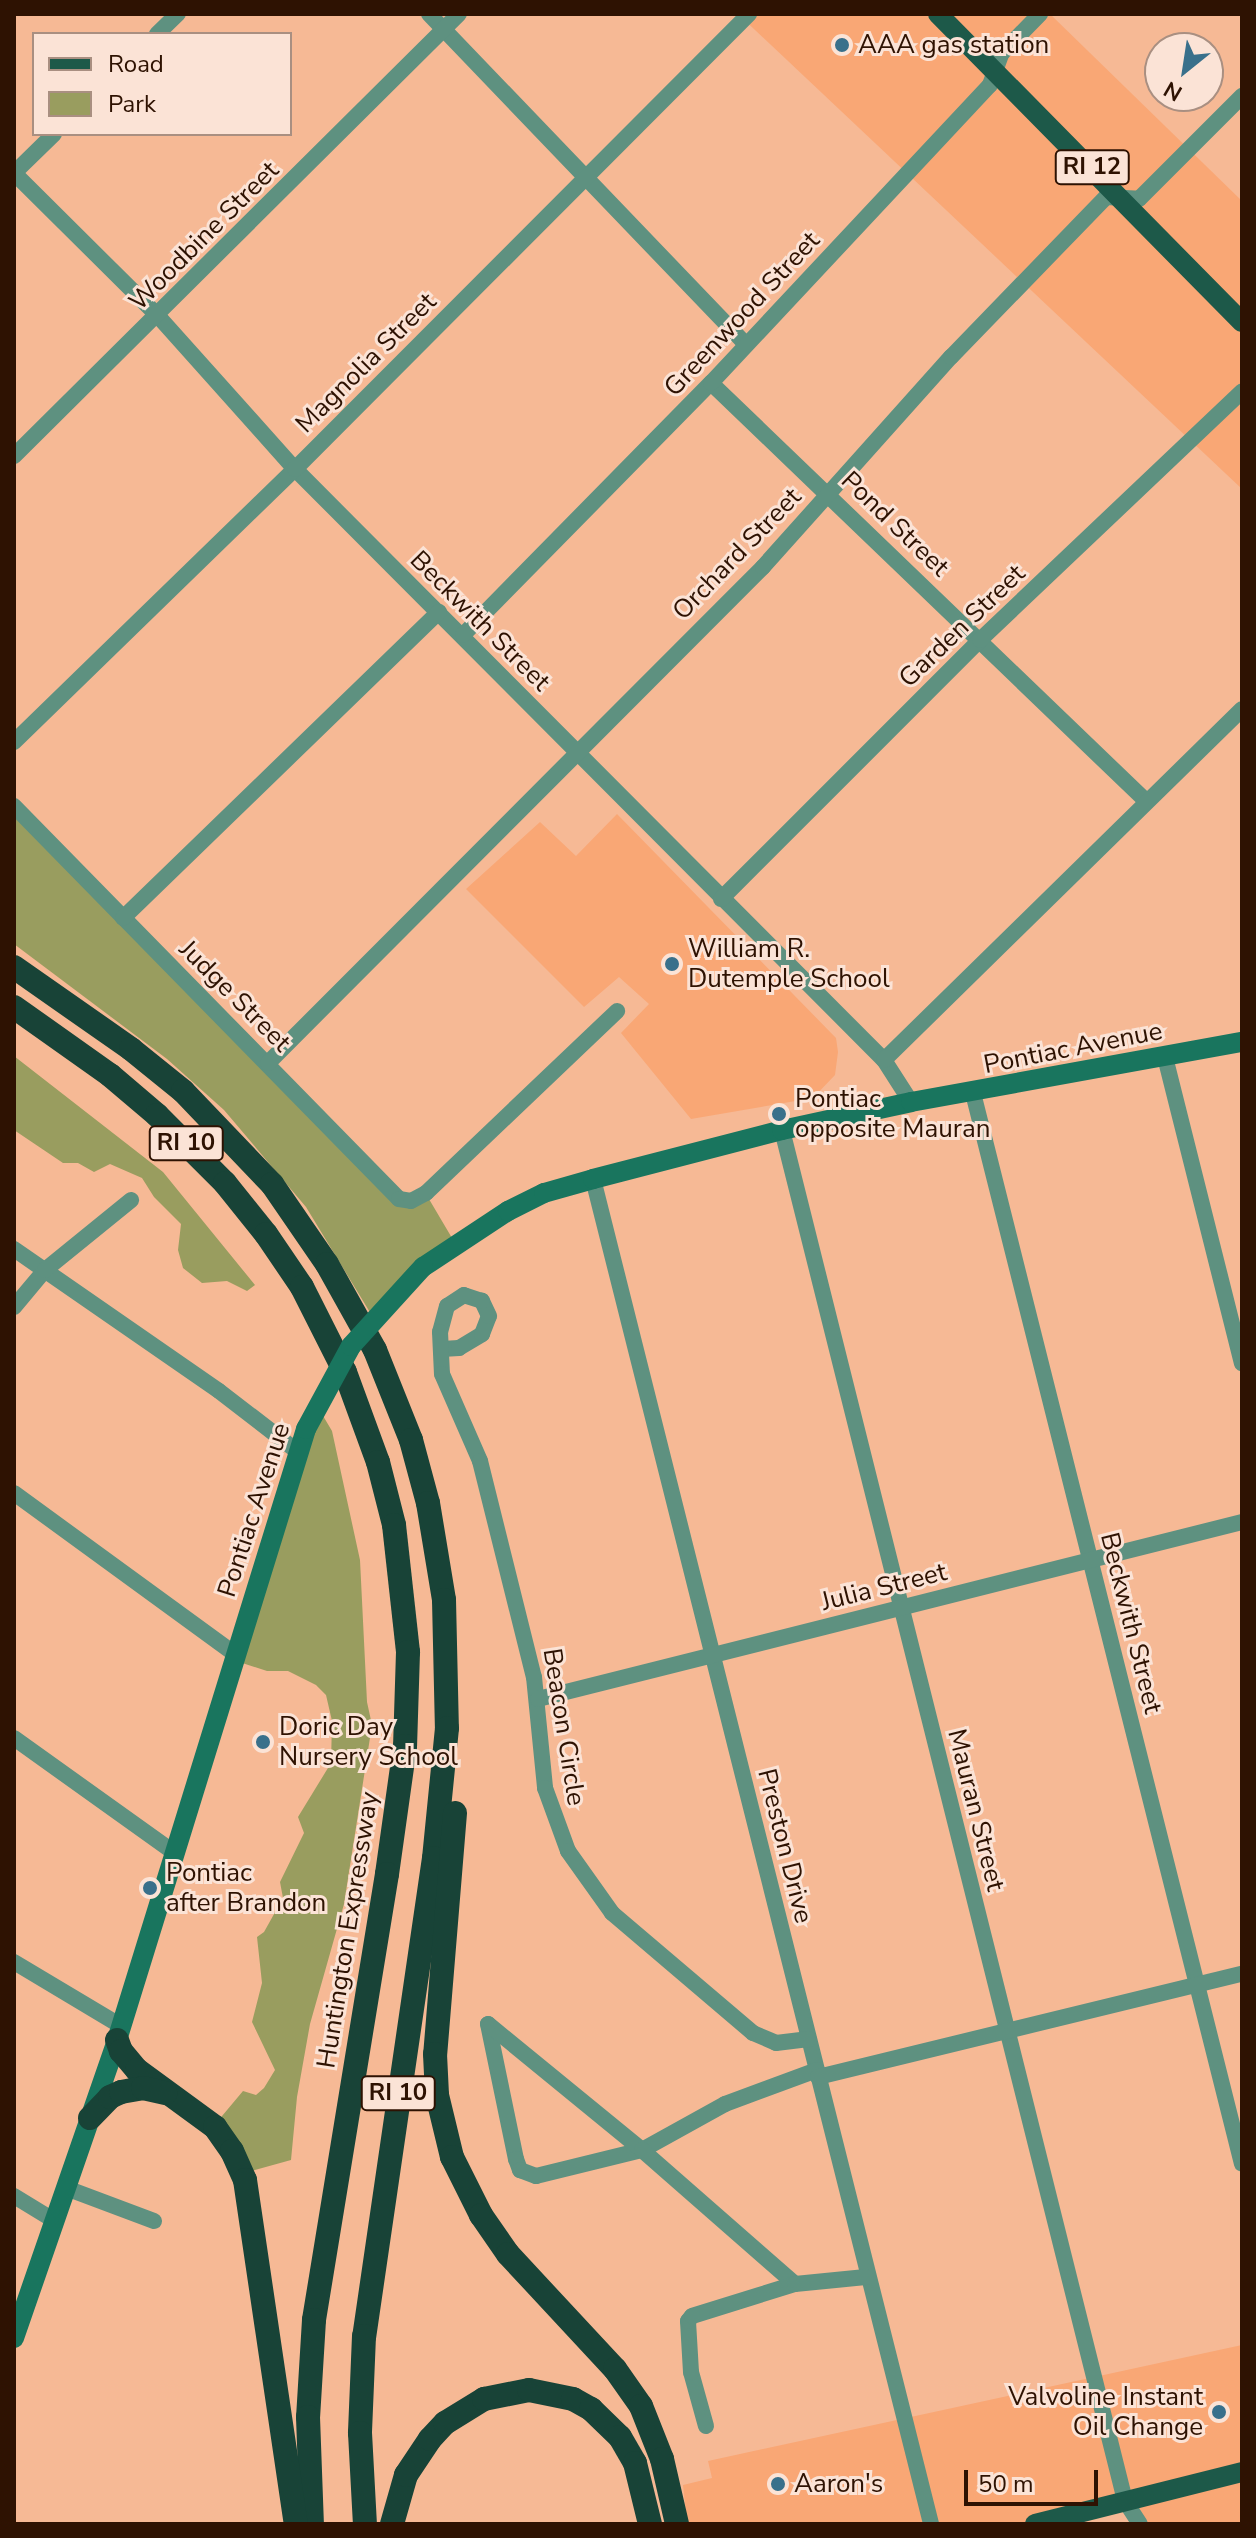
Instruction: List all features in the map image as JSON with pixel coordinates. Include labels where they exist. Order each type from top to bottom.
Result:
[{"type":"highway","points":[[14,953],[105,1031]]},
{"type":"highway","name":"RI 10","points":[[14,967],[183,1091],[250,1159],[291,1211],[345,1293],[389,1380],[420,1470],[440,1565],[448,1664],[447,1728],[438,1824],[364,2336],[360,2433],[365,2524]]},
{"type":"highway","name":"Huntington Expressway","points":[[14,1007],[110,1075],[157,1115],[225,1183],[266,1234],[302,1287],[345,1372],[373,1447],[394,1525],[408,1652],[405,1746],[314,2320],[308,2417],[312,2524]]},
{"type":"highway","points":[[448,1664],[456,1792],[435,2054],[437,2095],[446,2136],[465,2187],[501,2244],[615,2369],[641,2406],[662,2459],[676,2524]]},
{"type":"highway","points":[[119,2033],[121,2051],[137,2070],[215,2127],[232,2151],[245,2180],[296,2524]]},
{"type":"highway","points":[[90,2118],[110,2097],[132,2089],[153,2089],[182,2100]]},
{"type":"highway","points":[[392,2524],[406,2475],[430,2439],[445,2423],[484,2399],[505,2392],[552,2392],[573,2399],[607,2423],[635,2463],[650,2524]]},
{"type":"highway","points":[[607,2423],[628,2465],[634,2524]]},
{"type":"main road","name":"RI 12","points":[[938,14],[1123,197],[1242,322]]},
{"type":"main road","name":"Pontiac Avenue","points":[[14,2338],[119,2033],[297,1451],[351,1346],[423,1267],[508,1211],[544,1193],[593,1179],[782,1130],[911,1102],[1242,1042]]},
{"type":"main road","points":[[1035,2524],[1242,2472]]},
{"type":"street","points":[[159,32],[178,14]]},
{"type":"street","points":[[429,14],[746,345]]},
{"type":"street","name":"Woodbine Street","points":[[14,456],[459,14]]},
{"type":"street","name":"Magnolia Street","points":[[14,742],[295,469],[749,14]]},
{"type":"street","name":"Greenwood Street","points":[[463,635],[711,383],[990,85],[993,69],[1001,54],[1040,14]]},
{"type":"street","name":"Orchard Street","points":[[268,1063],[763,567],[951,357],[1106,197],[1139,199],[1242,96]]},
{"type":"street","points":[[14,173],[52,136]]},
{"type":"street","name":"Beckwith Street","points":[[14,173],[158,316],[295,469],[463,635],[577,756],[884,1060],[911,1102]]},
{"type":"street","name":"Pond Street","points":[[711,383],[829,493],[1146,801]]},
{"type":"street","name":"Garden Street","points":[[721,899],[980,640],[1242,391]]},
{"type":"street","points":[[123,918],[439,612]]},
{"type":"street","points":[[884,1060],[1242,709]]},
{"type":"street","name":"Judge Street","points":[[14,806],[399,1199],[411,1201],[426,1193],[617,1011]]},
{"type":"street","points":[[1165,1057],[1242,1363]]},
{"type":"street","name":"Beckwith Street","points":[[973,1093],[1242,2164]]},
{"type":"street","name":"Mauran Street","points":[[782,1130],[1125,2501],[1140,2524]]},
{"type":"street","name":"Preston Drive","points":[[593,1179],[866,2277],[931,2524]]},
{"type":"street","points":[[14,1307],[45,1270],[131,1200]]},
{"type":"street","points":[[14,1249],[297,1451]]},
{"type":"street","name":"Beacon Circle","points":[[442,1349],[447,1391],[478,1453],[538,1699],[545,1788],[553,1816],[574,1862],[596,1893],[633,1931],[753,2033],[776,2043],[809,2039]]},
{"type":"street","points":[[14,1493],[236,1655]]},
{"type":"street","name":"Julia Street","points":[[538,1699],[1242,1522]]},
{"type":"street","points":[[14,1738],[176,1854]]},
{"type":"street","points":[[14,1962],[119,2033]]},
{"type":"street","points":[[795,2284],[642,2150],[488,2024],[520,2170],[536,2176],[642,2150],[725,2104],[817,2073],[1008,2033],[1242,1974]]},
{"type":"street","points":[[66,2188],[154,2221]]},
{"type":"street","points":[[14,2196],[55,2221]]},
{"type":"street","points":[[706,2426],[691,2372],[688,2321],[702,2310],[795,2284],[866,2277]]},
{"type":"shaded area","points":[[738,14],[1050,14],[1144,106],[1144,112],[1151,112],[1242,201],[1242,489]]},
{"type":"shaded area","points":[[617,814],[836,1038],[835,1075],[813,1098],[691,1119],[621,1033],[649,1004],[619,977],[584,1007],[466,889],[540,822],[576,856]]},
{"type":"shaded area","points":[[1242,2345],[1242,2524],[1134,2524],[1121,2510],[1070,2524],[687,2524],[683,2485],[712,2478],[708,2461]]},
{"type":"green space","points":[[14,809],[404,1198],[426,1194],[452,1238],[371,1314],[306,1207],[224,1110],[167,1059],[14,944]]},
{"type":"green space","points":[[14,1056],[163,1172],[255,1285],[247,1291],[227,1281],[202,1283],[183,1268],[178,1250],[181,1224],[154,1197],[142,1178],[110,1164],[94,1172],[78,1163],[63,1163],[14,1130]]},
{"type":"green space","points":[[316,1404],[332,1431],[360,1560],[367,1702],[372,1725],[344,1904],[310,2024],[297,2097],[291,2160],[244,2173],[217,2122],[243,2091],[256,2095],[264,2088],[275,2070],[252,2022],[262,1983],[257,1937],[264,1932],[283,1898],[280,1882],[304,1833],[298,1817],[331,1763],[332,1721],[326,1695],[316,1685],[288,1671],[267,1671],[236,1661]]},
{"type":"place","name":"AAA gas station","points":[[842,45]]},
{"type":"place","name":"William R. Dutemple School","points":[[672,964]]},
{"type":"place","name":"Pontiac opposite Mauran","points":[[779,1114]]},
{"type":"place","name":"Doric Day Nursery School","points":[[263,1742]]},
{"type":"place","name":"Pontiac after Brandon","points":[[150,1888]]},
{"type":"place","name":"Valvoline Instant Oil Change","points":[[1219,2412]]},
{"type":"place","name":"Aaron's","points":[[778,2484]]}]
